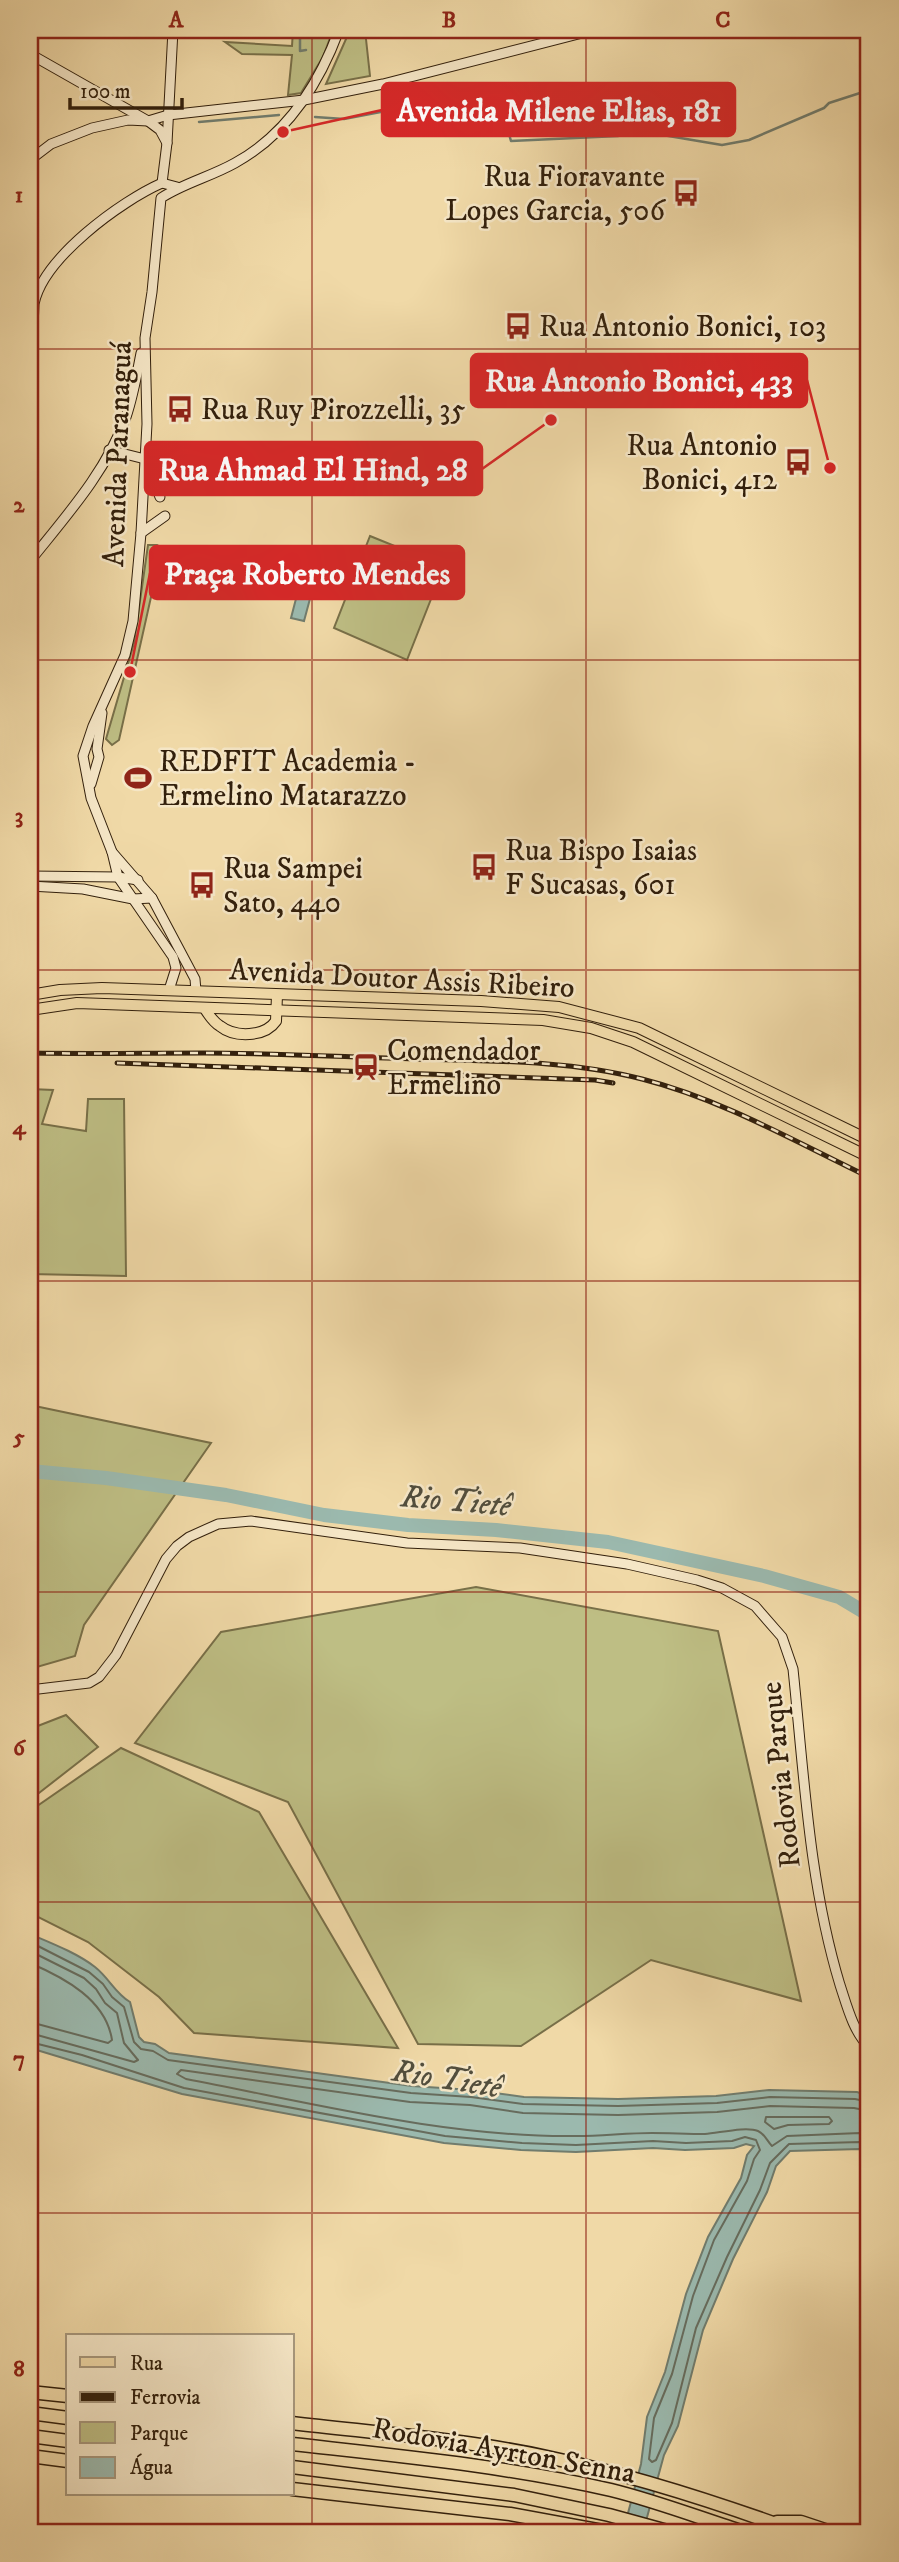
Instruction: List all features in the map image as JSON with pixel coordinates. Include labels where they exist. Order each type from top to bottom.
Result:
[{"type":"highway","points":[[30,2392],[66,2396]]},
{"type":"highway","points":[[30,2413],[66,2418]]},
{"type":"highway","name":"Rodovia Ayrton Senna","points":[[294,2423],[485,2445],[547,2457],[672,2489],[798,2532]]},
{"type":"highway","points":[[30,2436],[66,2441]]},
{"type":"highway","name":"Rodovia Ayrton Senna","points":[[294,2444],[466,2464],[613,2491],[744,2532]]},
{"type":"highway","points":[[30,2456],[66,2461]]},
{"type":"highway","name":"Rodovia Ayrton Senna","points":[[294,2467],[514,2495],[608,2515],[666,2531]]},
{"type":"highway","points":[[294,2489],[510,2514],[607,2532]]},
{"type":"highway","points":[[772,2523],[802,2522],[831,2532]]},
{"type":"main road","points":[[162,183],[167,143],[173,30]]},
{"type":"main road","points":[[149,189],[161,198],[177,187],[215,173],[253,153],[279,131],[304,100],[339,30]]},
{"type":"main road","points":[[30,160],[51,144],[92,128],[128,120],[148,121],[168,115],[304,100],[383,84],[594,30]]},
{"type":"main road","points":[[30,54],[148,121],[160,130],[167,143]]},
{"type":"main road","points":[[30,399],[34,304],[43,280],[71,247],[110,215],[162,183],[177,187]]},
{"type":"main road","name":"Avenida Paranaguá","points":[[85,749],[129,641],[133,621],[145,459],[145,338],[161,198]]},
{"type":"main road","points":[[30,561],[34,552],[82,496],[126,418],[145,338]]},
{"type":"main road","points":[[109,450],[145,459],[160,496]]},
{"type":"main road","points":[[141,533],[164,516]]},
{"type":"main road","name":"Avenida Paranaguá","points":[[90,789],[103,707]]},
{"type":"main road","points":[[93,747],[97,754],[91,763],[83,756],[85,749],[93,747]]},
{"type":"main road","name":"Avenida Paranaguá","points":[[86,761],[96,816],[112,852],[118,877],[159,934],[175,963],[175,975],[169,990]]},
{"type":"main road","name":"Avenida Paranaguá","points":[[112,852],[152,898],[195,979],[196,991]]},
{"type":"main road","points":[[30,876],[118,877],[138,880]]},
{"type":"main road","points":[[82,877],[83,889]]},
{"type":"main road","points":[[30,886],[83,889],[133,899],[152,898]]},
{"type":"main road","name":"Avenida Doutor Assis Ribeiro","points":[[30,995],[102,988],[481,1001],[559,1007],[639,1028],[869,1140]]},
{"type":"main road","points":[[171,1008],[196,991]]},
{"type":"main road","points":[[205,1009],[220,1027],[229,1031],[264,1032],[274,1024],[277,995]]},
{"type":"main road","name":"Avenida Doutor Assis Ribeiro","points":[[30,1010],[76,1003],[543,1020],[591,1028],[633,1042],[867,1156]]},
{"type":"main road","name":"Rodovia Parque","points":[[30,1690],[89,1683],[99,1677],[116,1655],[166,1559],[189,1537],[232,1521],[272,1522],[407,1543],[520,1548],[660,1571],[722,1588],[755,1606],[782,1637],[788,1649],[793,1669],[822,1916],[847,2008],[855,2027],[869,2047]]},
{"type":"green space","points":[[293,30],[333,30],[323,57],[301,93],[288,95],[292,55],[242,54],[225,42],[292,46]]},
{"type":"green space","points":[[350,30],[365,30],[370,76],[326,84]]},
{"type":"green space","points":[[370,536],[444,566],[407,660],[334,628]]},
{"type":"green space","points":[[148,545],[162,548],[119,740],[112,745],[106,739],[134,643]]},
{"type":"green space","points":[[30,1089],[53,1090],[42,1124],[86,1131],[88,1099],[124,1099],[126,1276],[30,1274]]},
{"type":"green space","points":[[30,1405],[211,1443],[84,1625],[75,1656],[30,1669]]},
{"type":"green space","points":[[476,1587],[718,1631],[801,2001],[651,1960],[521,2046],[418,2044],[288,1802],[135,1743],[221,1632]]},
{"type":"green space","points":[[66,1715],[98,1747],[30,1800],[30,1729]]},
{"type":"green space","points":[[121,1748],[259,1812],[398,2048],[194,2033],[159,1997],[88,1942],[30,1913],[30,1811]]},
{"type":"water","points":[[298,591],[311,595],[304,621],[291,618]]},
{"type":"water","name":"Rio Tietê","points":[[30,1934],[95,1967],[130,2002],[139,2037],[169,2053],[412,2086],[524,2097],[618,2099],[716,2096],[769,2090],[857,2092],[869,2096],[869,2152],[860,2149],[790,2151],[776,2166],[767,2192],[733,2259],[703,2330],[678,2426],[664,2455],[643,2532],[623,2532],[641,2464],[647,2417],[665,2372],[686,2294],[708,2237],[741,2178],[747,2155],[754,2146],[746,2144],[734,2148],[576,2152],[444,2143],[182,2094],[30,2048]]},
{"type":"waterway","points":[[300,30],[300,51],[306,50]]},
{"type":"waterway","points":[[315,117],[344,119],[474,97],[502,110],[511,141],[618,136],[627,129],[722,145],[749,140],[824,108],[829,103],[860,93]]},
{"type":"waterway","points":[[199,122],[279,115]]},
{"type":"waterway","name":"Rio Tietê","points":[[30,1471],[106,1478],[226,1495],[324,1515],[608,1542],[764,1576],[839,1597],[869,1615]]},
{"type":"railway","points":[[30,1053],[284,1054],[501,1061],[586,1068],[642,1079],[701,1098],[758,1122],[869,1177]]},
{"type":"railway","points":[[117,1063],[595,1080],[613,1083]]},
{"type":"place","name":"Avenida Milene Elias, 181","points":[[283,132]]},
{"type":"place","name":"Rua Fioravante Lopes Garcia, 506","points":[[686,193]]},
{"type":"place","name":"Rua Antonio Bonici, 103","points":[[518,326]]},
{"type":"place","name":"Rua Ruy Pirozzelli, 35","points":[[180,409]]},
{"type":"place","name":"Rua Ahmad El Hind, 28","points":[[551,420]]},
{"type":"place","name":"Rua Antonio Bonici, 412","points":[[798,462]]},
{"type":"place","name":"Rua Antonio Bonici, 433","points":[[830,468]]},
{"type":"place","name":"Praça Roberto Mendes","points":[[130,672]]},
{"type":"place","name":"REDFIT Academia - Ermelino Matarazzo","points":[[138,778]]},
{"type":"place","name":"Rua Bispo Isaias F Sucasas, 601","points":[[484,867]]},
{"type":"place","name":"Rua Sampei Sato, 440","points":[[202,885]]},
{"type":"place","name":"Comendador Ermelino","points":[[366,1067]]}]
